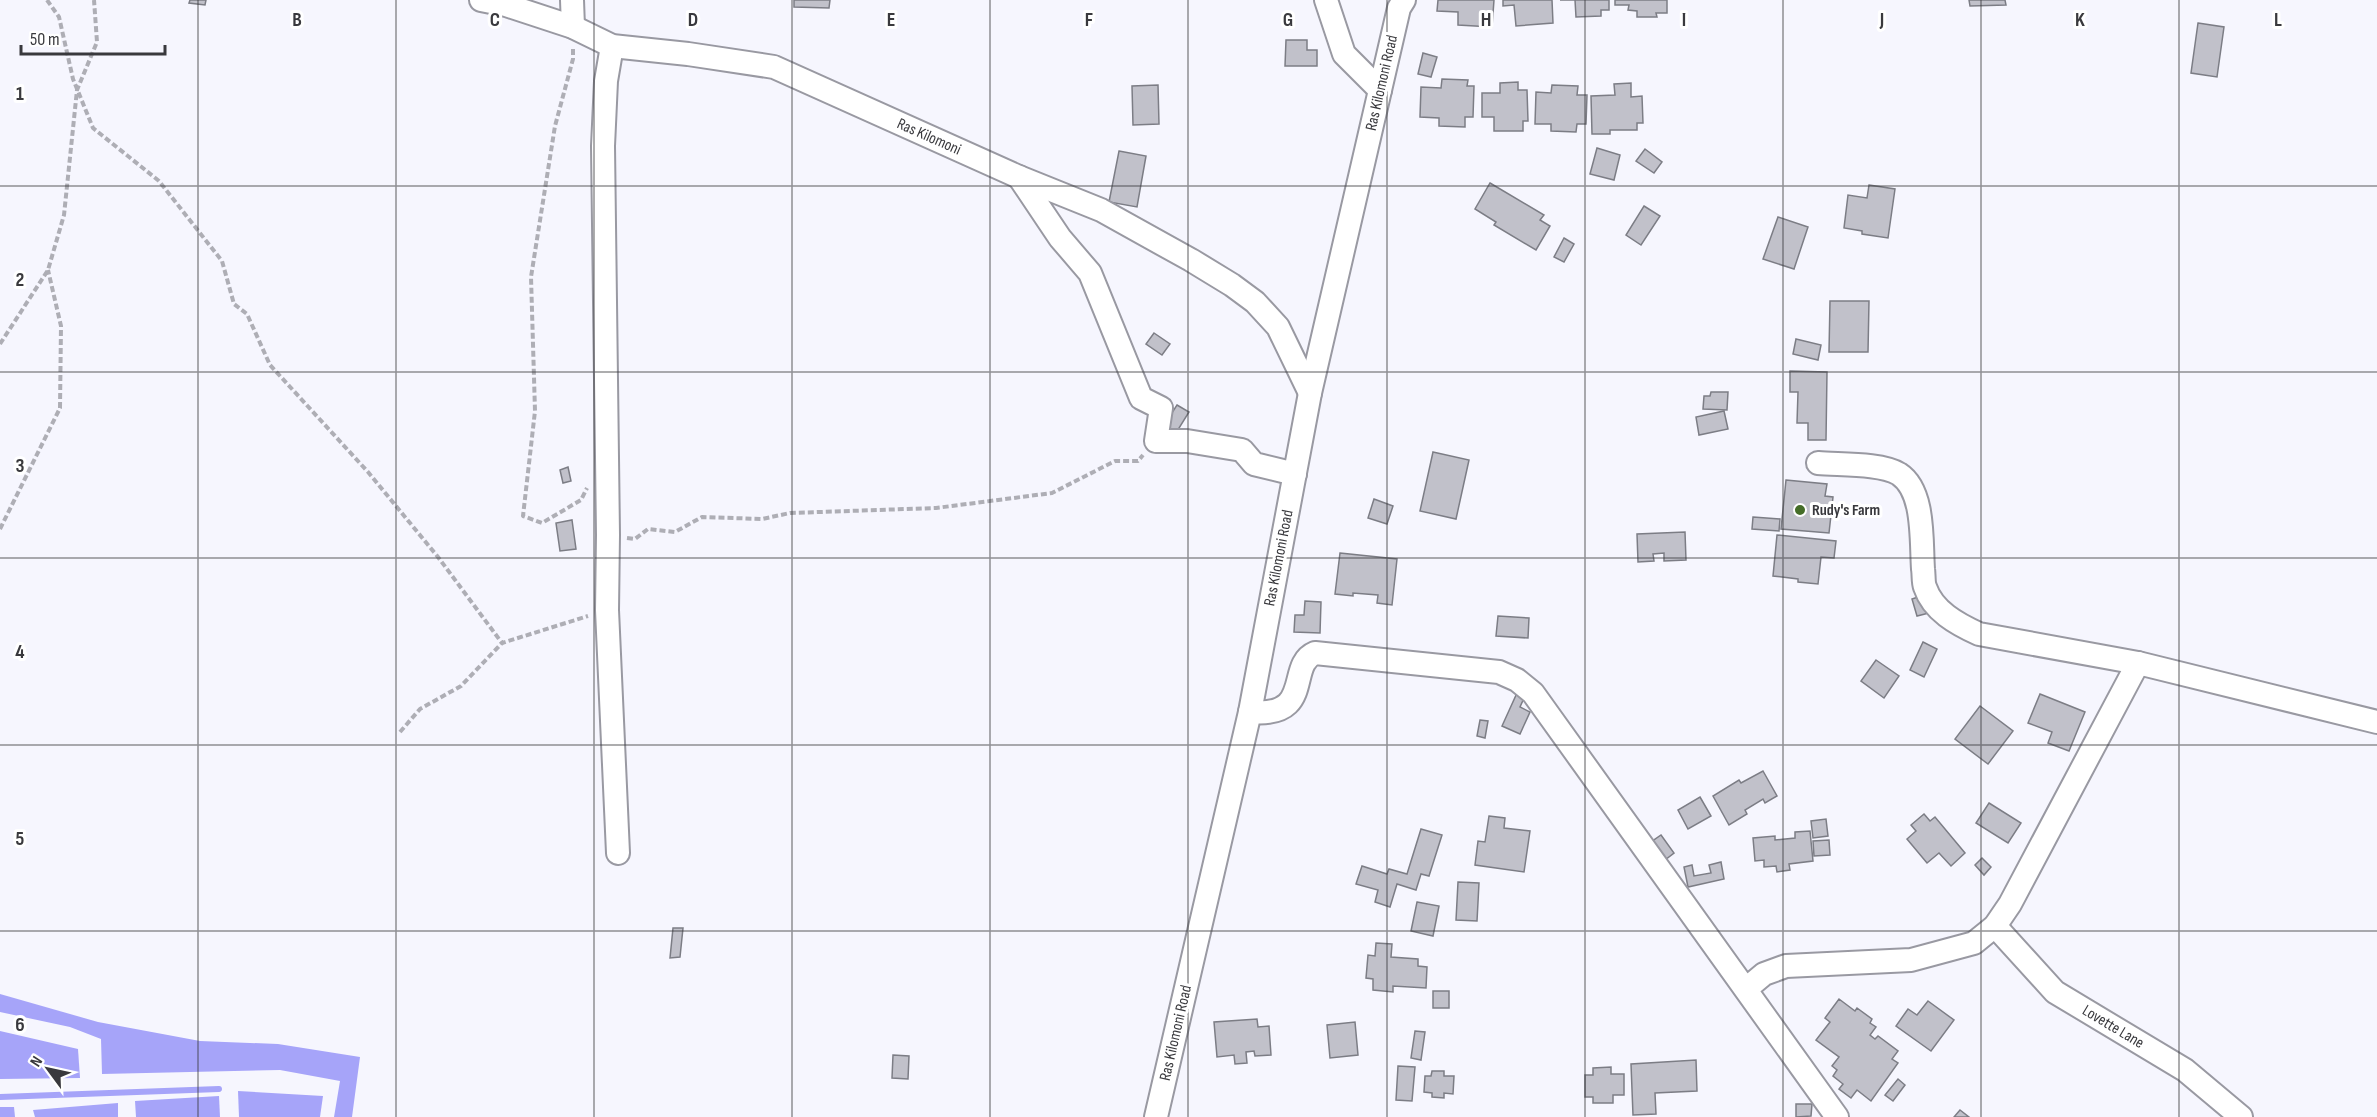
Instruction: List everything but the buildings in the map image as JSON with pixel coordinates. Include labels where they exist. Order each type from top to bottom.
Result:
[{"type":"street","name":"Ras Kilomoni","points":[[481,0],[506,5],[573,27],[612,46],[774,67],[1019,177],[1101,210],[1232,285],[1255,302],[1278,327],[1310,393]]},
{"type":"street","points":[[572,0],[573,27]]},
{"type":"street","points":[[1326,0],[1344,54],[1380,90]]},
{"type":"street","name":"Ras Kilomoni Road","points":[[1156,1117],[1250,712],[1310,393],[1399,8],[1404,0]]},
{"type":"street","points":[[612,46],[606,81],[603,146],[607,610],[618,853]]},
{"type":"street","points":[[1019,177],[1060,238],[1090,273],[1141,398],[1161,408],[1156,441],[1187,441],[1242,450],[1254,464],[1295,474]]},
{"type":"street","points":[[1818,463],[1886,469],[1899,474],[1909,484],[1916,496],[1924,586],[1938,607],[1956,624],[1978,634],[2138,663],[2377,722]]},
{"type":"street","points":[[1250,712],[1264,714],[1284,707],[1296,690],[1306,659],[1315,653],[1499,672],[1517,680],[1533,693],[1838,1117]]},
{"type":"street","points":[[1746,989],[1764,974],[1786,966],[1911,960],[1974,943],[1995,926],[2010,904],[2138,663]]},
{"type":"street","name":"Lovette Lane","points":[[1995,926],[2055,992],[2185,1070],[2241,1117]]},
{"type":"path","points":[[47,0],[59,17],[73,79],[93,128],[159,181],[222,261],[234,304],[247,314],[270,365],[368,472],[438,557],[502,643]]},
{"type":"path","points":[[0,344],[48,270],[64,215],[77,90],[96,42],[94,0]]},
{"type":"path","points":[[573,27],[573,59],[555,126],[531,277],[535,411],[523,516],[542,522],[581,500],[588,484]]},
{"type":"path","points":[[0,529],[60,408],[61,326],[48,270]]},
{"type":"path","points":[[608,535],[635,539],[648,529],[675,531],[702,517],[762,519],[790,513],[823,514],[936,508],[1052,493],[1115,461],[1138,461],[1156,441]]},
{"type":"path","points":[[400,732],[420,709],[461,686],[502,643],[607,610]]},
{"type":"shaded area","points":[[0,994],[98,1022],[200,1041],[278,1044],[360,1057],[352,1117],[334,1117],[340,1081],[280,1070],[102,1074],[101,1039],[70,1027],[0,1012]]},
{"type":"shaded area","points":[[0,1031],[78,1049],[80,1078],[0,1079]]},
{"type":"shaded area","points":[[238,1091],[323,1096],[320,1117],[239,1117]]},
{"type":"shaded area","points":[[219,1096],[220,1117],[136,1117],[135,1101]]},
{"type":"shaded area","points":[[118,1103],[118,1117],[35,1117],[33,1110]]},
{"type":"shaded area","points":[[0,1107],[14,1107],[15,1117],[0,1117]]},
{"type":"waterway","points":[[0,1097],[219,1089]]},
{"type":"place","name":"Rudy's Farm","points":[[1800,510]]}]
